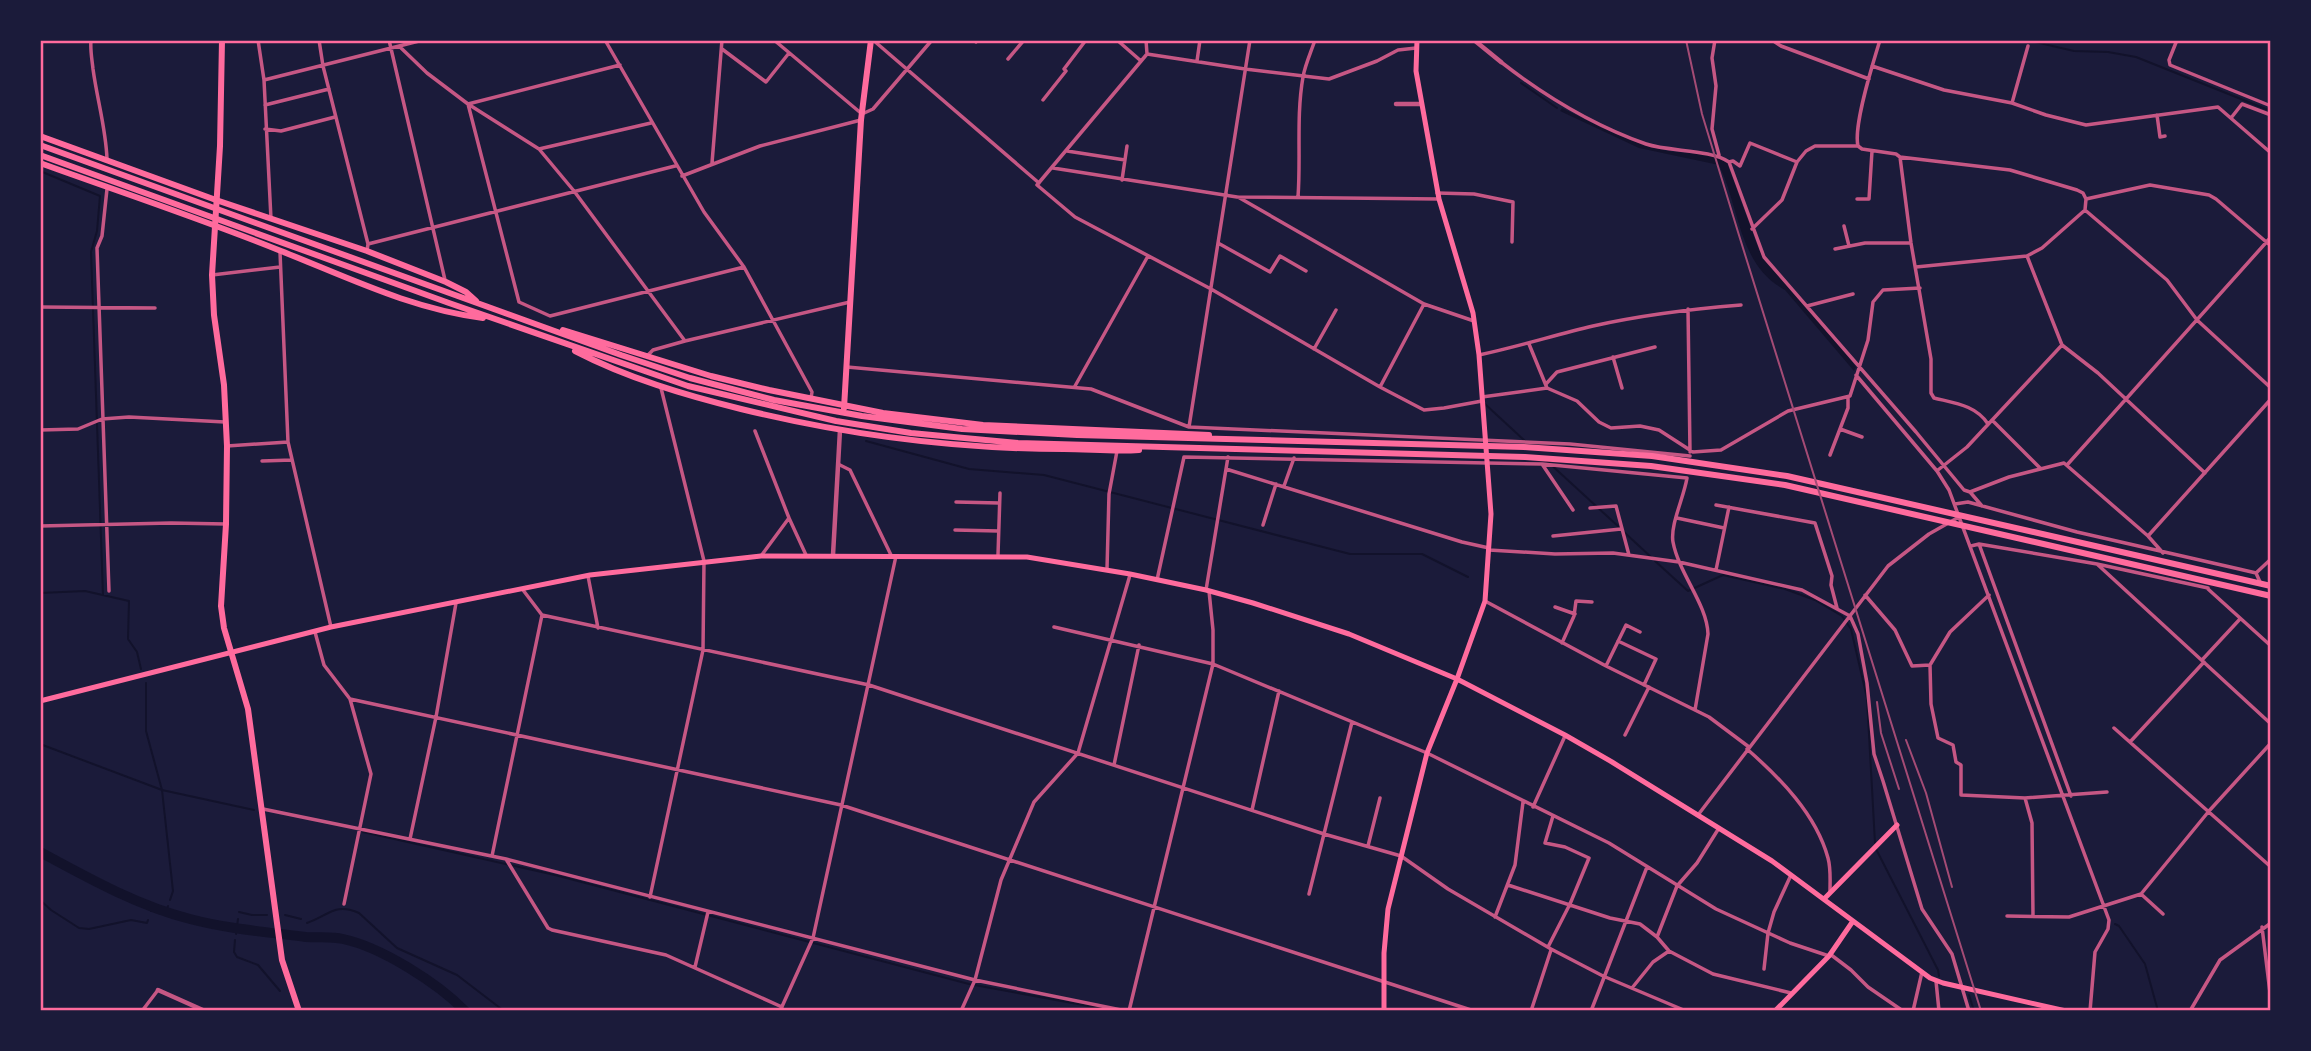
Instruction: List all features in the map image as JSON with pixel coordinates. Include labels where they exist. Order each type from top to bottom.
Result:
[{"type":"main road","points":[[222,40],[220,146],[212,275],[227,446],[221,606],[230,651],[248,709],[280,943],[287,976],[299,1011]]},
{"type":"main road","points":[[841,430],[845,405],[861,117],[872,40]]},
{"type":"main road","points":[[1384,1011],[1388,909],[1427,754],[1485,601],[1491,514],[1474,321],[1438,196],[1416,71],[1417,40]]},
{"type":"main road","points":[[40,136],[271,220],[367,248],[446,282],[466,292],[479,303]]},
{"type":"main road","points":[[40,145],[621,355],[726,388],[836,412],[962,429],[1077,435],[1524,447],[1652,456],[1787,476],[2271,586]]},
{"type":"main road","points":[[40,155],[618,362],[724,396],[836,421],[961,438],[1076,444],[1525,457],[1651,466],[1785,485],[2100,556],[2209,585],[2271,596]]},
{"type":"main road","points":[[40,163],[280,250],[416,304],[456,315],[495,319]]},
{"type":"main road","points":[[547,327],[570,331],[711,376],[883,413],[957,422],[1208,434],[1220,439]]},
{"type":"main road","points":[[554,340],[594,361],[660,386],[731,406],[841,430],[996,448],[1117,452],[1168,447]]},
{"type":"main road","points":[[40,701],[331,626],[588,576],[704,561],[806,555],[998,555],[1107,569],[1208,590],[1349,634],[1457,679],[1565,735],[1719,828],[1791,875],[1936,981],[2066,1011]]},
{"type":"main road","points":[[1824,899],[1897,825]]},
{"type":"main road","points":[[1774,1011],[1829,955],[1853,921]]},
{"type":"street","points":[[91,40],[97,103],[107,142],[108,162]]},
{"type":"street","points":[[258,40],[264,80],[271,220]]},
{"type":"street","points":[[319,40],[367,248],[432,227],[675,166]]},
{"type":"street","points":[[388,40],[446,282]]},
{"type":"street","points":[[264,80],[423,40]]},
{"type":"street","points":[[605,40],[675,166],[744,267],[774,319],[812,392],[811,399]]},
{"type":"street","points":[[712,163],[722,40]]},
{"type":"street","points":[[774,40],[861,117]]},
{"type":"street","points":[[872,40],[1039,183]]},
{"type":"street","points":[[682,176],[760,146],[861,117],[873,109],[932,40]]},
{"type":"street","points":[[1007,59],[1024,40]]},
{"type":"street","points":[[1043,100],[1086,40]]},
{"type":"street","points":[[1117,40],[1142,61]]},
{"type":"street","points":[[1146,40],[1147,54],[1142,61],[1037,186],[1075,217],[1211,289],[1424,410],[1547,386],[1577,401],[1599,422],[1611,428],[1640,426],[1659,430],[1690,454]]},
{"type":"street","points":[[1197,61],[1200,40]]},
{"type":"street","points":[[1189,427],[1250,40]]},
{"type":"street","points":[[1298,198],[1301,155],[1298,140],[1303,76],[1315,40]]},
{"type":"street","points":[[1474,40],[1561,106],[1659,148],[1719,155],[1740,166],[1750,143],[1797,163]]},
{"type":"street","points":[[1715,40],[1712,58],[1716,86],[1712,129],[1719,155]]},
{"type":"street","points":[[1772,40],[1781,46],[1869,79]]},
{"type":"street","points":[[1858,146],[1858,131],[1880,40]]},
{"type":"street","points":[[2177,40],[2169,60],[2170,65],[2271,106]]},
{"type":"street","points":[[399,46],[427,73],[468,104],[539,149],[574,191],[685,341]]},
{"type":"street","points":[[2011,103],[2028,46]]},
{"type":"street","points":[[1147,54],[1329,79],[1398,50],[1416,48]]},
{"type":"street","points":[[722,49],[766,82],[789,53]]},
{"type":"street","points":[[468,104],[620,65]]},
{"type":"street","points":[[1872,66],[1944,90],[2011,103],[2046,116],[2086,125],[2218,107],[2271,153]]},
{"type":"street","points":[[265,105],[329,89]]},
{"type":"street","points":[[468,104],[519,302],[550,316],[744,267]]},
{"type":"street","points":[[1396,104],[1421,104]]},
{"type":"street","points":[[2231,118],[2242,104],[2271,115]]},
{"type":"street","points":[[2157,115],[2160,137],[2165,136]]},
{"type":"street","points":[[265,129],[281,131],[336,117]]},
{"type":"street","points":[[539,149],[651,122]]},
{"type":"street","points":[[1122,180],[1128,146]]},
{"type":"street","points":[[1752,229],[1782,200],[1797,163],[1806,151],[1815,146],[1858,146],[1872,151],[1896,153],[1900,157],[2010,170],[2077,190],[2083,193],[2086,199],[2085,210],[2042,247],[2027,256],[1916,267]]},
{"type":"street","points":[[1067,151],[1125,160]]},
{"type":"street","points":[[1857,199],[1869,199],[1872,151]]},
{"type":"street","points":[[1900,157],[1911,243],[1931,359],[1931,393],[1934,398],[1966,406],[1982,415],[2040,469]]},
{"type":"street","points":[[1729,162],[1764,257],[1945,465],[1964,491],[1970,492],[2009,477],[2064,463],[2148,536],[2163,553]]},
{"type":"street","points":[[1053,168],[1237,197],[1474,194],[1513,202],[1513,242]]},
{"type":"street","points":[[2086,199],[2150,186],[2209,195],[2271,246]]},
{"type":"street","points":[[107,187],[102,236],[97,248],[109,591]]},
{"type":"street","points":[[1237,197],[1424,304],[1474,321]]},
{"type":"street","points":[[40,202],[40,229]]},
{"type":"street","points":[[2085,210],[2167,280],[2197,320],[2271,388]]},
{"type":"street","points":[[1844,226],[1849,246]]},
{"type":"street","points":[[2067,465],[2271,237]]},
{"type":"street","points":[[1219,243],[1270,272],[1280,256],[1306,271]]},
{"type":"street","points":[[1835,249],[1866,243],[1911,243]]},
{"type":"street","points":[[280,250],[288,442],[331,626]]},
{"type":"street","points":[[1074,387],[1147,256]]},
{"type":"street","points":[[2027,256],[2062,345],[2098,373],[2205,473]]},
{"type":"street","points":[[212,275],[281,267]]},
{"type":"street","points":[[847,368],[1091,389],[1189,427],[1485,440],[1690,454],[1721,450],[1788,411],[1848,397],[1852,394],[1868,340],[1872,302],[1883,290],[1920,288]]},
{"type":"street","points":[[1807,306],[1853,294]]},
{"type":"street","points":[[648,355],[653,350],[685,341],[850,302]]},
{"type":"street","points":[[1380,387],[1424,304]]},
{"type":"street","points":[[1479,355],[1593,326],[1688,309],[1741,305]]},
{"type":"street","points":[[40,307],[155,308]]},
{"type":"street","points":[[1688,309],[1690,454],[1673,541],[1679,562],[1708,628],[1695,710]]},
{"type":"street","points":[[1314,349],[1336,310]]},
{"type":"street","points":[[1529,344],[1547,386]]},
{"type":"street","points":[[1937,471],[1967,447],[2062,345]]},
{"type":"street","points":[[1547,386],[1557,372],[1655,346]]},
{"type":"street","points":[[1613,357],[1622,388]]},
{"type":"street","points":[[1856,375],[1937,471],[1955,504],[1990,595],[2109,925],[2095,952],[2090,1011]]},
{"type":"street","points":[[650,897],[703,650],[704,561],[660,386]]},
{"type":"street","points":[[1830,455],[1848,408],[1848,397]]},
{"type":"street","points":[[2148,536],[2271,399]]},
{"type":"street","points":[[40,430],[78,429],[102,419],[141,416],[226,422]]},
{"type":"street","points":[[1840,429],[1862,437]]},
{"type":"street","points":[[755,430],[806,555]]},
{"type":"street","points":[[833,555],[841,430]]},
{"type":"street","points":[[227,446],[288,442]]},
{"type":"street","points":[[1107,569],[1108,494],[1117,452]]},
{"type":"street","points":[[1157,580],[1184,457],[1542,464],[1687,478]]},
{"type":"street","points":[[262,808],[506,859],[975,980],[1128,1011],[1213,664],[1213,630],[1208,590],[1228,457]]},
{"type":"street","points":[[1284,486],[1294,458]]},
{"type":"street","points":[[262,461],[292,460]]},
{"type":"street","points":[[506,859],[548,928],[649,950],[695,968],[781,1009],[813,938],[869,685],[893,555],[850,470],[838,464]]},
{"type":"street","points":[[1542,464],[1573,510]]},
{"type":"street","points":[[1226,469],[1489,549],[1629,555],[1679,562],[1802,590],[1850,615],[1858,634],[1867,683],[1874,754],[1922,909],[1952,954],[1969,1011]]},
{"type":"street","points":[[1263,525],[1276,484]]},
{"type":"street","points":[[1970,492],[1982,506]]},
{"type":"street","points":[[998,555],[1000,493]]},
{"type":"street","points":[[956,502],[1000,503]]},
{"type":"street","points":[[1955,504],[1968,502],[2077,532],[2256,573],[2262,584]]},
{"type":"street","points":[[1716,505],[1815,523],[1832,576],[1831,585],[1837,608]]},
{"type":"street","points":[[1590,508],[1616,506],[1629,555]]},
{"type":"street","points":[[1716,570],[1729,507]]},
{"type":"street","points":[[1698,815],[1888,566],[1929,534],[1959,517]]},
{"type":"street","points":[[761,556],[789,518]]},
{"type":"street","points":[[1677,518],[1724,528]]},
{"type":"street","points":[[40,527],[226,524]]},
{"type":"street","points":[[1553,536],[1622,529]]},
{"type":"street","points":[[955,530],[999,531]]},
{"type":"street","points":[[1971,546],[1979,544],[2209,585],[2240,619],[2271,646]]},
{"type":"street","points":[[1979,544],[2071,796]]},
{"type":"street","points":[[2256,573],[2271,559]]},
{"type":"street","points":[[2097,564],[2271,724]]},
{"type":"street","points":[[961,1011],[975,980],[1008,859],[1034,802],[1079,753],[1130,574]]},
{"type":"street","points":[[588,576],[598,628]]},
{"type":"street","points":[[523,590],[542,615],[869,685],[1324,834],[1401,856],[1448,889],[1550,948],[1603,976],[1686,1011]]},
{"type":"street","points":[[1865,595],[1895,629],[1912,666],[1930,665]]},
{"type":"street","points":[[1990,595],[1950,632],[1930,665],[1931,704],[1938,738],[1953,745],[1956,762],[1961,765],[1961,795],[2025,798],[2107,792]]},
{"type":"street","points":[[1485,601],[1605,666],[1695,710],[1748,748],[1780,779],[1809,818],[1827,854],[1830,891]]},
{"type":"street","points":[[1562,643],[1575,614],[1576,601],[1592,602]]},
{"type":"street","points":[[410,839],[436,717],[456,603]]},
{"type":"street","points":[[1555,607],[1575,614]]},
{"type":"street","points":[[492,856],[542,615]]},
{"type":"street","points":[[2130,742],[2240,619]]},
{"type":"street","points":[[1605,666],[1626,625],[1640,632]]},
{"type":"street","points":[[1054,627],[1213,664],[1427,754],[1609,843],[1716,909],[1768,933],[1829,955],[1903,1011]]},
{"type":"street","points":[[314,630],[324,666],[350,699],[371,775],[344,904]]},
{"type":"street","points":[[1618,641],[1656,659],[1643,685]]},
{"type":"street","points":[[1114,765],[1139,645]]},
{"type":"street","points":[[1625,735],[1649,687]]},
{"type":"street","points":[[1252,810],[1279,691]]},
{"type":"street","points":[[350,699],[841,805],[1474,1011]]},
{"type":"street","points":[[1310,894],[1352,722]]},
{"type":"street","points":[[2114,728],[2271,867]]},
{"type":"street","points":[[1533,807],[1565,735]]},
{"type":"street","points":[[2007,916],[2069,917],[2141,894],[2209,811],[2271,743]]},
{"type":"street","points":[[1368,846],[1380,798]]},
{"type":"street","points":[[2025,798],[2032,823],[2033,916]]},
{"type":"street","points":[[1495,917],[1518,849],[1523,802]]},
{"type":"street","points":[[1531,1011],[1550,948],[1589,858],[1565,847],[1545,843],[1553,816]]},
{"type":"street","points":[[1657,937],[1677,886],[1697,863],[1719,828]]},
{"type":"street","points":[[1591,1011],[1647,867]]},
{"type":"street","points":[[1764,969],[1768,933],[1774,912],[1791,875]]},
{"type":"street","points":[[1508,885],[1640,924],[1669,951],[1713,974],[1791,993]]},
{"type":"street","points":[[2141,894],[2163,914]]},
{"type":"street","points":[[695,968],[708,912]]},
{"type":"street","points":[[2190,1011],[2220,960],[2271,923]]},
{"type":"street","points":[[2262,927],[2271,1001]]},
{"type":"street","points":[[1632,988],[1653,962],[1669,951]]},
{"type":"street","points":[[1913,1011],[1922,972]]},
{"type":"street","points":[[1936,981],[1939,1011]]},
{"type":"street","points":[[142,1011],[158,990],[205,1011]]},
{"type":"shaded area","points":[[1562,108],[1609,131],[1646,145],[1668,151],[1712,156],[1727,163],[1759,250],[1850,359],[1856,367],[1854,371],[1785,290],[1758,266],[1742,234],[1719,165],[1639,148],[1560,111]]},
{"type":"waterway","points":[[2027,40],[2074,51],[2108,52],[2136,57],[2271,111]]},
{"type":"waterway","points":[[1521,83],[1557,108]]},
{"type":"waterway","points":[[40,171],[100,196],[97,231],[91,252],[103,595]]},
{"type":"waterway","points":[[1485,404],[1525,441]]},
{"type":"waterway","points":[[866,441],[969,469],[1044,475],[1350,554],[1422,554],[1468,577]]},
{"type":"waterway","points":[[1547,461],[1620,528]]},
{"type":"waterway","points":[[1624,532],[1651,557]]},
{"type":"waterway","points":[[1655,561],[1688,591],[1723,575],[1785,589],[1815,600],[1842,616],[1851,629],[1867,698],[1875,843]]},
{"type":"waterway","points":[[40,593],[85,591],[129,601],[128,639],[137,652],[141,669]]},
{"type":"waterway","points":[[146,683],[146,731],[162,790],[173,891],[170,900]]},
{"type":"waterway","points":[[40,744],[162,790],[254,810]]},
{"type":"waterway","points":[[363,832],[555,875],[969,984],[1116,1011]]},
{"type":"waterway","points":[[1876,849],[1939,976]]},
{"type":"waterway","points":[[40,852],[114,890],[171,913],[233,928],[338,938],[358,943],[408,967],[440,989],[465,1011]]},
{"type":"waterway","points":[[40,900],[79,928],[89,929],[131,920],[147,923],[148,920]]},
{"type":"waterway","points":[[166,912],[168,906]]},
{"type":"waterway","points":[[151,911],[153,907]]},
{"type":"waterway","points":[[307,923],[338,909],[359,913],[397,948],[457,975],[504,1011]]},
{"type":"waterway","points":[[239,912],[267,915]]},
{"type":"waterway","points":[[285,915],[301,919]]},
{"type":"waterway","points":[[236,934],[238,919]]},
{"type":"waterway","points":[[2115,924],[2145,964],[2158,1011]]},
{"type":"waterway","points":[[235,940],[234,952],[237,957],[258,965],[280,991]]},
{"type":"waterway","points":[[1969,995],[1974,1011]]},
{"type":"railway","points":[[1686,40],[1702,114],[1981,1011]]},
{"type":"railway","points":[[1877,702],[1881,733],[1899,789]]},
{"type":"railway","points":[[1906,740],[1926,793],[1952,887]]}]
